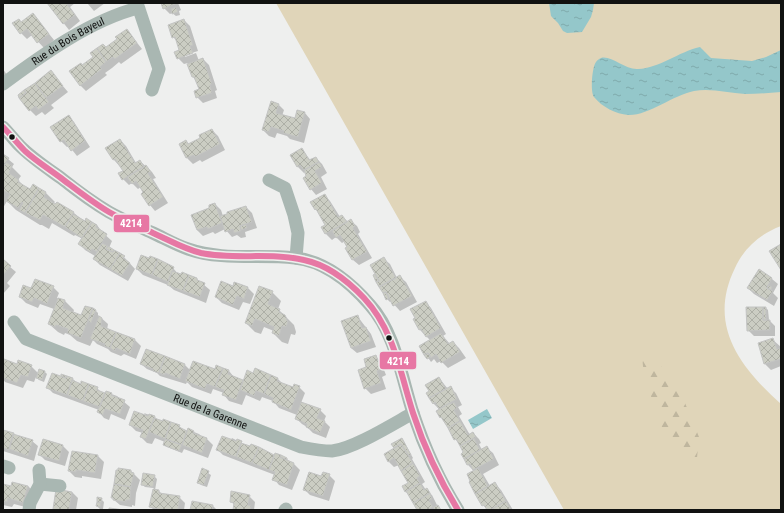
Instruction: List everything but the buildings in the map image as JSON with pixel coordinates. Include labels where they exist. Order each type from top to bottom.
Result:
[{"type":"street","name":"Rue du Bois Bayeul","points":[[3,84],[34,61],[71,38],[137,5],[159,69],[152,90]]},
{"type":"street","points":[[3,127],[20,146],[37,161],[109,212],[188,249],[213,255],[235,257],[273,256],[296,258],[331,271],[355,289],[372,307],[385,328],[394,349],[413,413],[445,488],[458,510]]},
{"type":"street","points":[[270,180],[285,188],[294,215],[298,233],[296,258]]},
{"type":"street","name":"Rue de la Garenne","points":[[14,322],[26,338],[301,446],[333,451],[347,447],[413,413]]},
{"type":"street","points":[[29,510],[30,503],[40,484],[39,470]]},
{"type":"street","points":[[40,484],[60,486]]},
{"type":"green space","points":[[276,3],[781,3],[781,226],[766,233],[754,242],[743,254],[735,268],[727,289],[725,308],[726,326],[732,344],[741,360],[766,390],[781,404],[781,510],[564,510]]},
{"type":"green space","points":[[642,356],[660,364],[685,403],[699,437],[696,468],[663,431],[644,376]]},
{"type":"water","points":[[549,3],[594,3],[591,17],[582,32],[567,33],[563,31],[551,16]]},
{"type":"water","points":[[700,47],[711,58],[752,61],[766,57],[781,50],[781,92],[745,94],[700,90],[686,93],[644,112],[628,115],[610,109],[601,104],[594,97],[592,85],[593,69],[596,61],[601,58],[609,59],[633,69],[638,69],[654,66],[684,52]]},
{"type":"water","points":[[487,409],[492,418],[473,429],[468,420]]},
{"type":"transit line","name":"4214","points":[[3,127],[29,155],[97,204],[120,218],[177,244],[201,253],[214,255],[278,257],[304,260],[313,262],[337,274],[364,298],[374,310],[382,324],[395,352],[422,438],[438,475],[458,510]]}]
